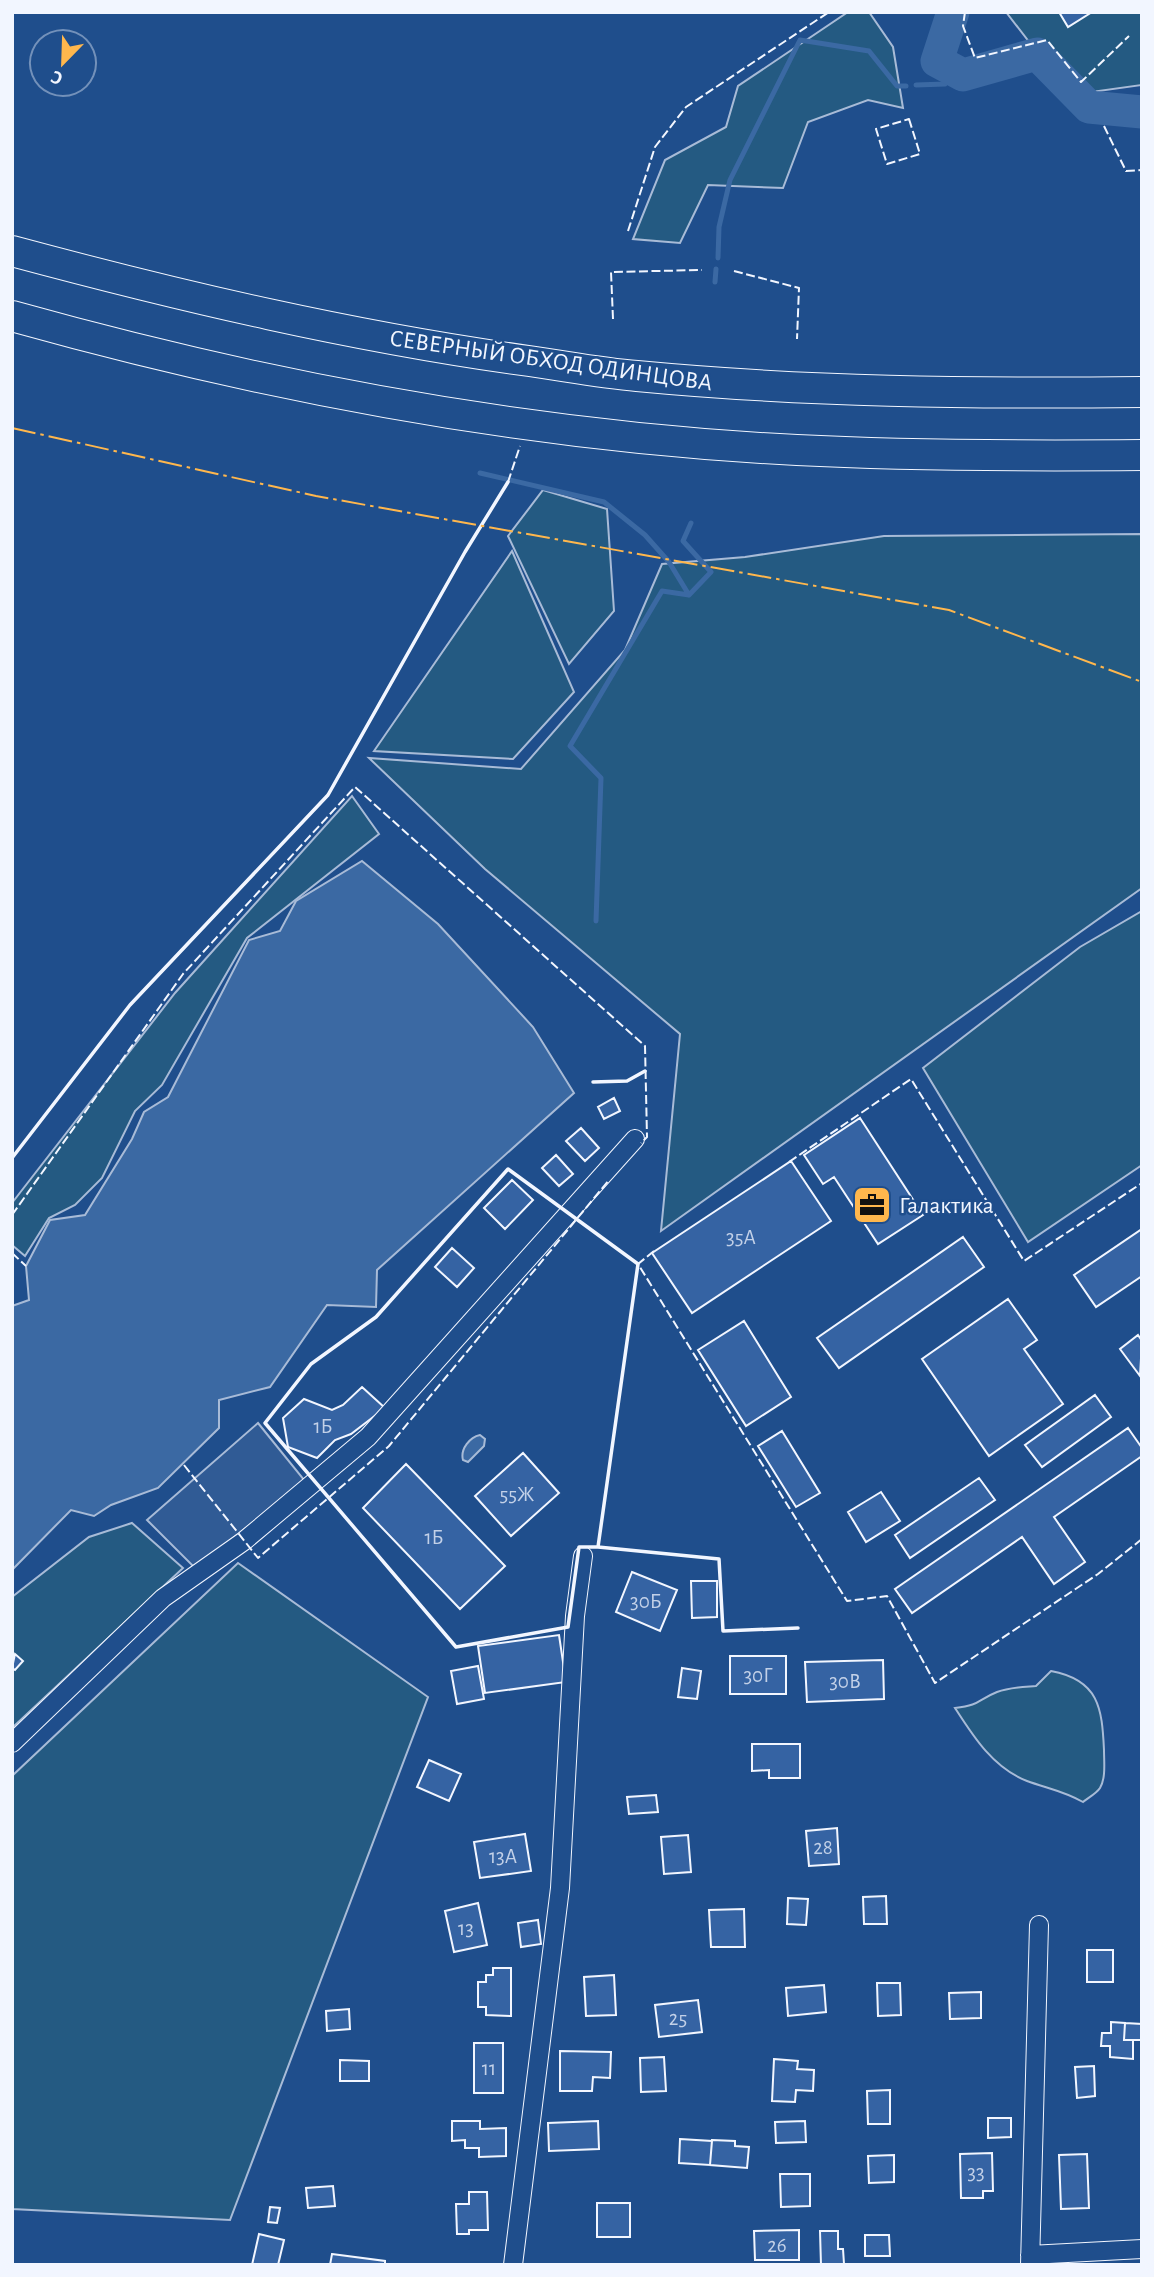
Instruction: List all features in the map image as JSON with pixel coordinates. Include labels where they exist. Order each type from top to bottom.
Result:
[{"type":"highway","name":"СЕВЕРНЫЙ ОБХОД ОДИНЦОВА","points":[[12,251],[309,325],[451,350],[634,376],[793,388],[983,394],[1142,392]]},
{"type":"highway","points":[[12,316],[115,345],[299,387],[626,436],[795,450],[976,457],[1142,455]]},
{"type":"street","points":[[12,1743],[163,1598],[244,1541],[368,1437],[635,1139]]},
{"type":"street","points":[[513,2265],[560,1888],[575,1616],[583,1556]]},
{"type":"street","points":[[1039,1925],[1030,2260],[1142,2249]]},
{"type":"shaded area","points":[[848,12],[869,12],[893,47],[903,108],[868,100],[808,122],[783,188],[708,185],[680,243],[633,239],[665,160],[726,127],[738,86]]},
{"type":"shaded area","points":[[1006,12],[1142,12],[1142,85],[1070,95]]},
{"type":"shaded area","points":[[543,490],[607,509],[614,611],[569,664],[508,536]]},
{"type":"shaded area","points":[[1142,534],[1142,888],[661,1231],[680,1034],[485,869],[369,758],[521,769],[625,650],[662,564],[745,557],[884,536]]},
{"type":"shaded area","points":[[512,551],[574,692],[513,759],[374,751]]},
{"type":"shaded area","points":[[352,796],[379,834],[247,938],[162,1085],[135,1111],[102,1178],[75,1205],[49,1218],[25,1256],[12,1245],[12,1203],[175,993]]},
{"type":"shaded area","points":[[362,861],[438,924],[533,1027],[574,1093],[377,1270],[376,1307],[327,1305],[270,1387],[219,1400],[219,1428],[158,1488],[111,1505],[94,1516],[71,1510],[12,1570],[12,1306],[29,1300],[26,1266],[50,1220],[85,1215],[132,1139],[144,1112],[168,1097],[249,940],[280,931],[296,901]]},
{"type":"shaded area","points":[[1142,911],[1142,1165],[1028,1242],[923,1068],[1080,947]]},
{"type":"shaded area","points":[[258,1423],[305,1481],[195,1568],[147,1520]]},
{"type":"shaded area","points":[[480,1435],[485,1439],[484,1446],[468,1462],[463,1460],[467,1444]]},
{"type":"shaded area","points":[[132,1523],[183,1568],[12,1728],[12,1597],[89,1537]]},
{"type":"shaded area","points":[[238,1563],[428,1697],[230,2220],[12,2209],[12,1776]]},
{"type":"shaded area","points":[[1051,1671],[1067,1675],[1088,1689],[1095,1698],[1102,1721],[1103,1780],[1099,1790],[1083,1802],[1027,1781],[1004,1768],[977,1740],[955,1708],[974,1704],[1002,1690],[1036,1686]]},
{"type":"building","points":[[1059,12],[1092,12],[1068,27]]},
{"type":"building","points":[[614,1098],[620,1111],[604,1119],[598,1107]]},
{"type":"building","points":[[860,1118],[923,1215],[878,1244],[834,1177],[823,1184],[804,1155]]},
{"type":"building","points":[[581,1128],[599,1148],[585,1161],[566,1141]]},
{"type":"building","points":[[556,1155],[573,1174],[559,1186],[542,1168]]},
{"type":"building","points":[[791,1161],[831,1221],[692,1313],[652,1253]]},
{"type":"building","points":[[512,1180],[533,1200],[505,1229],[484,1208]]},
{"type":"building","points":[[1142,1229],[1142,1276],[1096,1307],[1074,1275]]},
{"type":"building","points":[[963,1237],[984,1267],[839,1368],[817,1338]]},
{"type":"building","points":[[452,1248],[474,1268],[457,1287],[435,1267]]},
{"type":"building","points":[[1008,1299],[1037,1340],[1024,1349],[1063,1404],[989,1456],[922,1359]]},
{"type":"building","points":[[744,1321],[791,1397],[746,1426],[698,1350]]},
{"type":"building","points":[[1138,1335],[1142,1341],[1140,1376],[1120,1349]]},
{"type":"building","points":[[362,1387],[385,1408],[351,1434],[335,1440],[317,1458],[288,1447],[283,1418],[304,1399],[332,1410],[343,1405]]},
{"type":"building","points":[[1095,1395],[1111,1417],[1042,1467],[1025,1445]]},
{"type":"building","points":[[1128,1428],[1142,1448],[1142,1456],[1054,1517],[1085,1562],[1054,1584],[1022,1537],[912,1613],[895,1589]]},
{"type":"building","points":[[782,1431],[820,1493],[796,1507],[758,1446]]},
{"type":"building","points":[[523,1453],[559,1493],[511,1536],[475,1496]]},
{"type":"building","points":[[406,1464],[505,1566],[460,1609],[363,1508]]},
{"type":"building","points":[[979,1478],[995,1500],[910,1558],[895,1535]]},
{"type":"building","points":[[881,1492],[900,1521],[866,1542],[848,1512]]},
{"type":"building","points":[[632,1572],[677,1590],[660,1631],[616,1612]]},
{"type":"building","points":[[691,1581],[717,1581],[717,1617],[692,1618]]},
{"type":"building","points":[[559,1635],[566,1682],[485,1693],[478,1646]]},
{"type":"building","points":[[15,1654],[23,1661],[15,1670],[12,1668]]},
{"type":"building","points":[[730,1656],[786,1656],[786,1694],[730,1694]]},
{"type":"building","points":[[883,1660],[884,1699],[807,1702],[805,1662]]},
{"type":"building","points":[[478,1666],[484,1699],[457,1704],[451,1671]]},
{"type":"building","points":[[682,1668],[701,1671],[697,1699],[678,1697]]},
{"type":"building","points":[[752,1744],[800,1744],[800,1778],[769,1778],[769,1770],[752,1771]]},
{"type":"building","points":[[429,1760],[461,1774],[449,1801],[417,1787]]},
{"type":"building","points":[[656,1795],[658,1812],[629,1814],[627,1797]]},
{"type":"building","points":[[837,1828],[839,1864],[809,1866],[806,1831]]},
{"type":"building","points":[[525,1834],[531,1871],[480,1878],[474,1842]]},
{"type":"building","points":[[688,1835],[691,1872],[664,1874],[661,1837]]},
{"type":"building","points":[[886,1896],[887,1924],[864,1924],[863,1897]]},
{"type":"building","points":[[788,1898],[808,1899],[806,1925],[787,1924]]},
{"type":"building","points":[[478,1903],[487,1945],[454,1952],[445,1911]]},
{"type":"building","points":[[744,1909],[745,1947],[711,1947],[709,1910]]},
{"type":"building","points":[[538,1920],[541,1944],[521,1947],[518,1923]]},
{"type":"building","points":[[1087,1950],[1113,1950],[1113,1982],[1087,1982]]},
{"type":"building","points":[[493,1968],[511,1968],[511,2016],[486,2015],[486,2007],[478,2007],[478,1982],[486,1982],[486,1975],[493,1975]]},
{"type":"building","points":[[614,1975],[616,2015],[586,2016],[584,1977]]},
{"type":"building","points":[[877,1983],[900,1983],[901,2015],[878,2016]]},
{"type":"building","points":[[824,1985],[826,2012],[788,2016],[786,1988]]},
{"type":"building","points":[[981,1992],[981,2018],[950,2019],[949,1993]]},
{"type":"building","points":[[698,2000],[702,2032],[659,2037],[655,2005]]},
{"type":"building","points":[[349,2009],[350,2029],[327,2031],[326,2011]]},
{"type":"building","points":[[1111,2022],[1125,2023],[1124,2040],[1133,2040],[1133,2059],[1110,2057],[1110,2046],[1101,2046],[1102,2033],[1111,2033]]},
{"type":"building","points":[[1125,2023],[1142,2024],[1142,2040],[1124,2040]]},
{"type":"building","points":[[474,2043],[503,2043],[503,2093],[474,2093]]},
{"type":"building","points":[[560,2051],[611,2052],[610,2078],[593,2077],[592,2091],[560,2091]]},
{"type":"building","points":[[664,2057],[666,2091],[641,2092],[640,2058]]},
{"type":"building","points":[[774,2059],[798,2061],[797,2069],[814,2070],[813,2091],[796,2090],[795,2102],[772,2101]]},
{"type":"building","points":[[340,2060],[369,2061],[369,2081],[340,2081]]},
{"type":"building","points":[[1094,2066],[1095,2096],[1077,2098],[1075,2067]]},
{"type":"building","points":[[890,2090],[890,2124],[868,2124],[867,2091]]},
{"type":"building","points":[[988,2118],[1011,2118],[1011,2137],[988,2138]]},
{"type":"building","points":[[452,2121],[480,2121],[480,2129],[506,2128],[506,2156],[479,2157],[479,2148],[465,2148],[465,2140],[452,2141]]},
{"type":"building","points":[[598,2121],[599,2149],[549,2151],[548,2123]]},
{"type":"building","points":[[805,2121],[806,2142],[776,2143],[775,2122]]},
{"type":"building","points":[[680,2139],[712,2141],[710,2165],[679,2163]]},
{"type":"building","points":[[712,2140],[735,2141],[735,2146],[749,2147],[747,2168],[710,2165]]},
{"type":"building","points":[[992,2153],[993,2191],[983,2191],[983,2198],[961,2198],[960,2154]]},
{"type":"building","points":[[1087,2154],[1089,2208],[1061,2209],[1059,2155]]},
{"type":"building","points":[[894,2155],[894,2182],[869,2183],[868,2156]]},
{"type":"building","points":[[780,2174],[810,2174],[810,2206],[781,2207]]},
{"type":"building","points":[[333,2186],[335,2206],[308,2208],[306,2188]]},
{"type":"building","points":[[469,2192],[487,2192],[488,2230],[469,2230],[469,2234],[457,2234],[456,2204],[469,2204]]},
{"type":"building","points":[[597,2203],[630,2203],[630,2237],[597,2237]]},
{"type":"building","points":[[270,2207],[280,2208],[277,2223],[268,2222]]},
{"type":"building","points":[[799,2230],[799,2260],[755,2260],[754,2231]]},
{"type":"building","points":[[820,2231],[838,2231],[838,2249],[843,2249],[844,2264],[821,2265]]},
{"type":"building","points":[[259,2234],[284,2240],[278,2265],[252,2265]]},
{"type":"building","points":[[865,2235],[889,2235],[890,2256],[865,2256]]},
{"type":"building","points":[[332,2254],[385,2261],[385,2265],[330,2265]]},
{"type":"waterway","points":[[953,12],[937,61],[963,75],[1037,54],[1089,107],[1142,112]]},
{"type":"waterway","points":[[718,258],[719,227],[730,180],[800,40],[869,51],[897,86],[906,86]]},
{"type":"waterway","points":[[916,85],[945,84],[951,69]]},
{"type":"waterway","points":[[715,282],[716,269]]},
{"type":"waterway","points":[[480,473],[604,502],[645,535],[669,562],[689,595]]},
{"type":"waterway","points":[[596,921],[601,778],[570,746],[662,591],[689,595],[711,572],[683,541],[691,523]]},
{"type":"fence","points":[[628,231],[655,147],[686,107],[829,12]]},
{"type":"fence","points":[[965,12],[963,26],[975,58],[1047,40],[1081,82],[1129,36]]},
{"type":"fence","points":[[909,119],[920,154],[887,164],[876,129],[909,119]]},
{"type":"fence","points":[[1104,126],[1126,171],[1142,170]]},
{"type":"fence","points":[[613,319],[611,272],[702,270]]},
{"type":"fence","points":[[734,271],[799,288],[797,339]]},
{"type":"fence","points":[[508,482],[520,446]]},
{"type":"fence","points":[[12,1215],[183,974],[355,787],[645,1046],[647,1137],[641,1143]]},
{"type":"fence","points":[[789,1162],[911,1079],[1024,1261],[1142,1183]]},
{"type":"fence","points":[[184,1465],[258,1558],[389,1446],[609,1180]]},
{"type":"fence","points":[[654,1251],[638,1264],[847,1601],[887,1596],[935,1683],[1098,1574],[1142,1539]]},
{"type":"fence","points":[[12,1253],[26,1266]]},
{"type":"wall","points":[[12,1158],[130,1005],[328,795],[465,552],[508,482]]},
{"type":"wall","points":[[593,1082],[627,1081],[645,1071]]},
{"type":"wall","points":[[508,1169],[638,1264],[598,1547],[579,1547],[568,1627],[456,1647],[265,1423],[311,1364],[376,1317],[508,1169]]},
{"type":"wall","points":[[598,1547],[719,1559],[723,1631],[798,1628]]},
{"type":"power","points":[[12,428],[316,496],[949,610],[1142,682]]},
{"type":"place","name":"Галактика","points":[[872,1205]]}]
